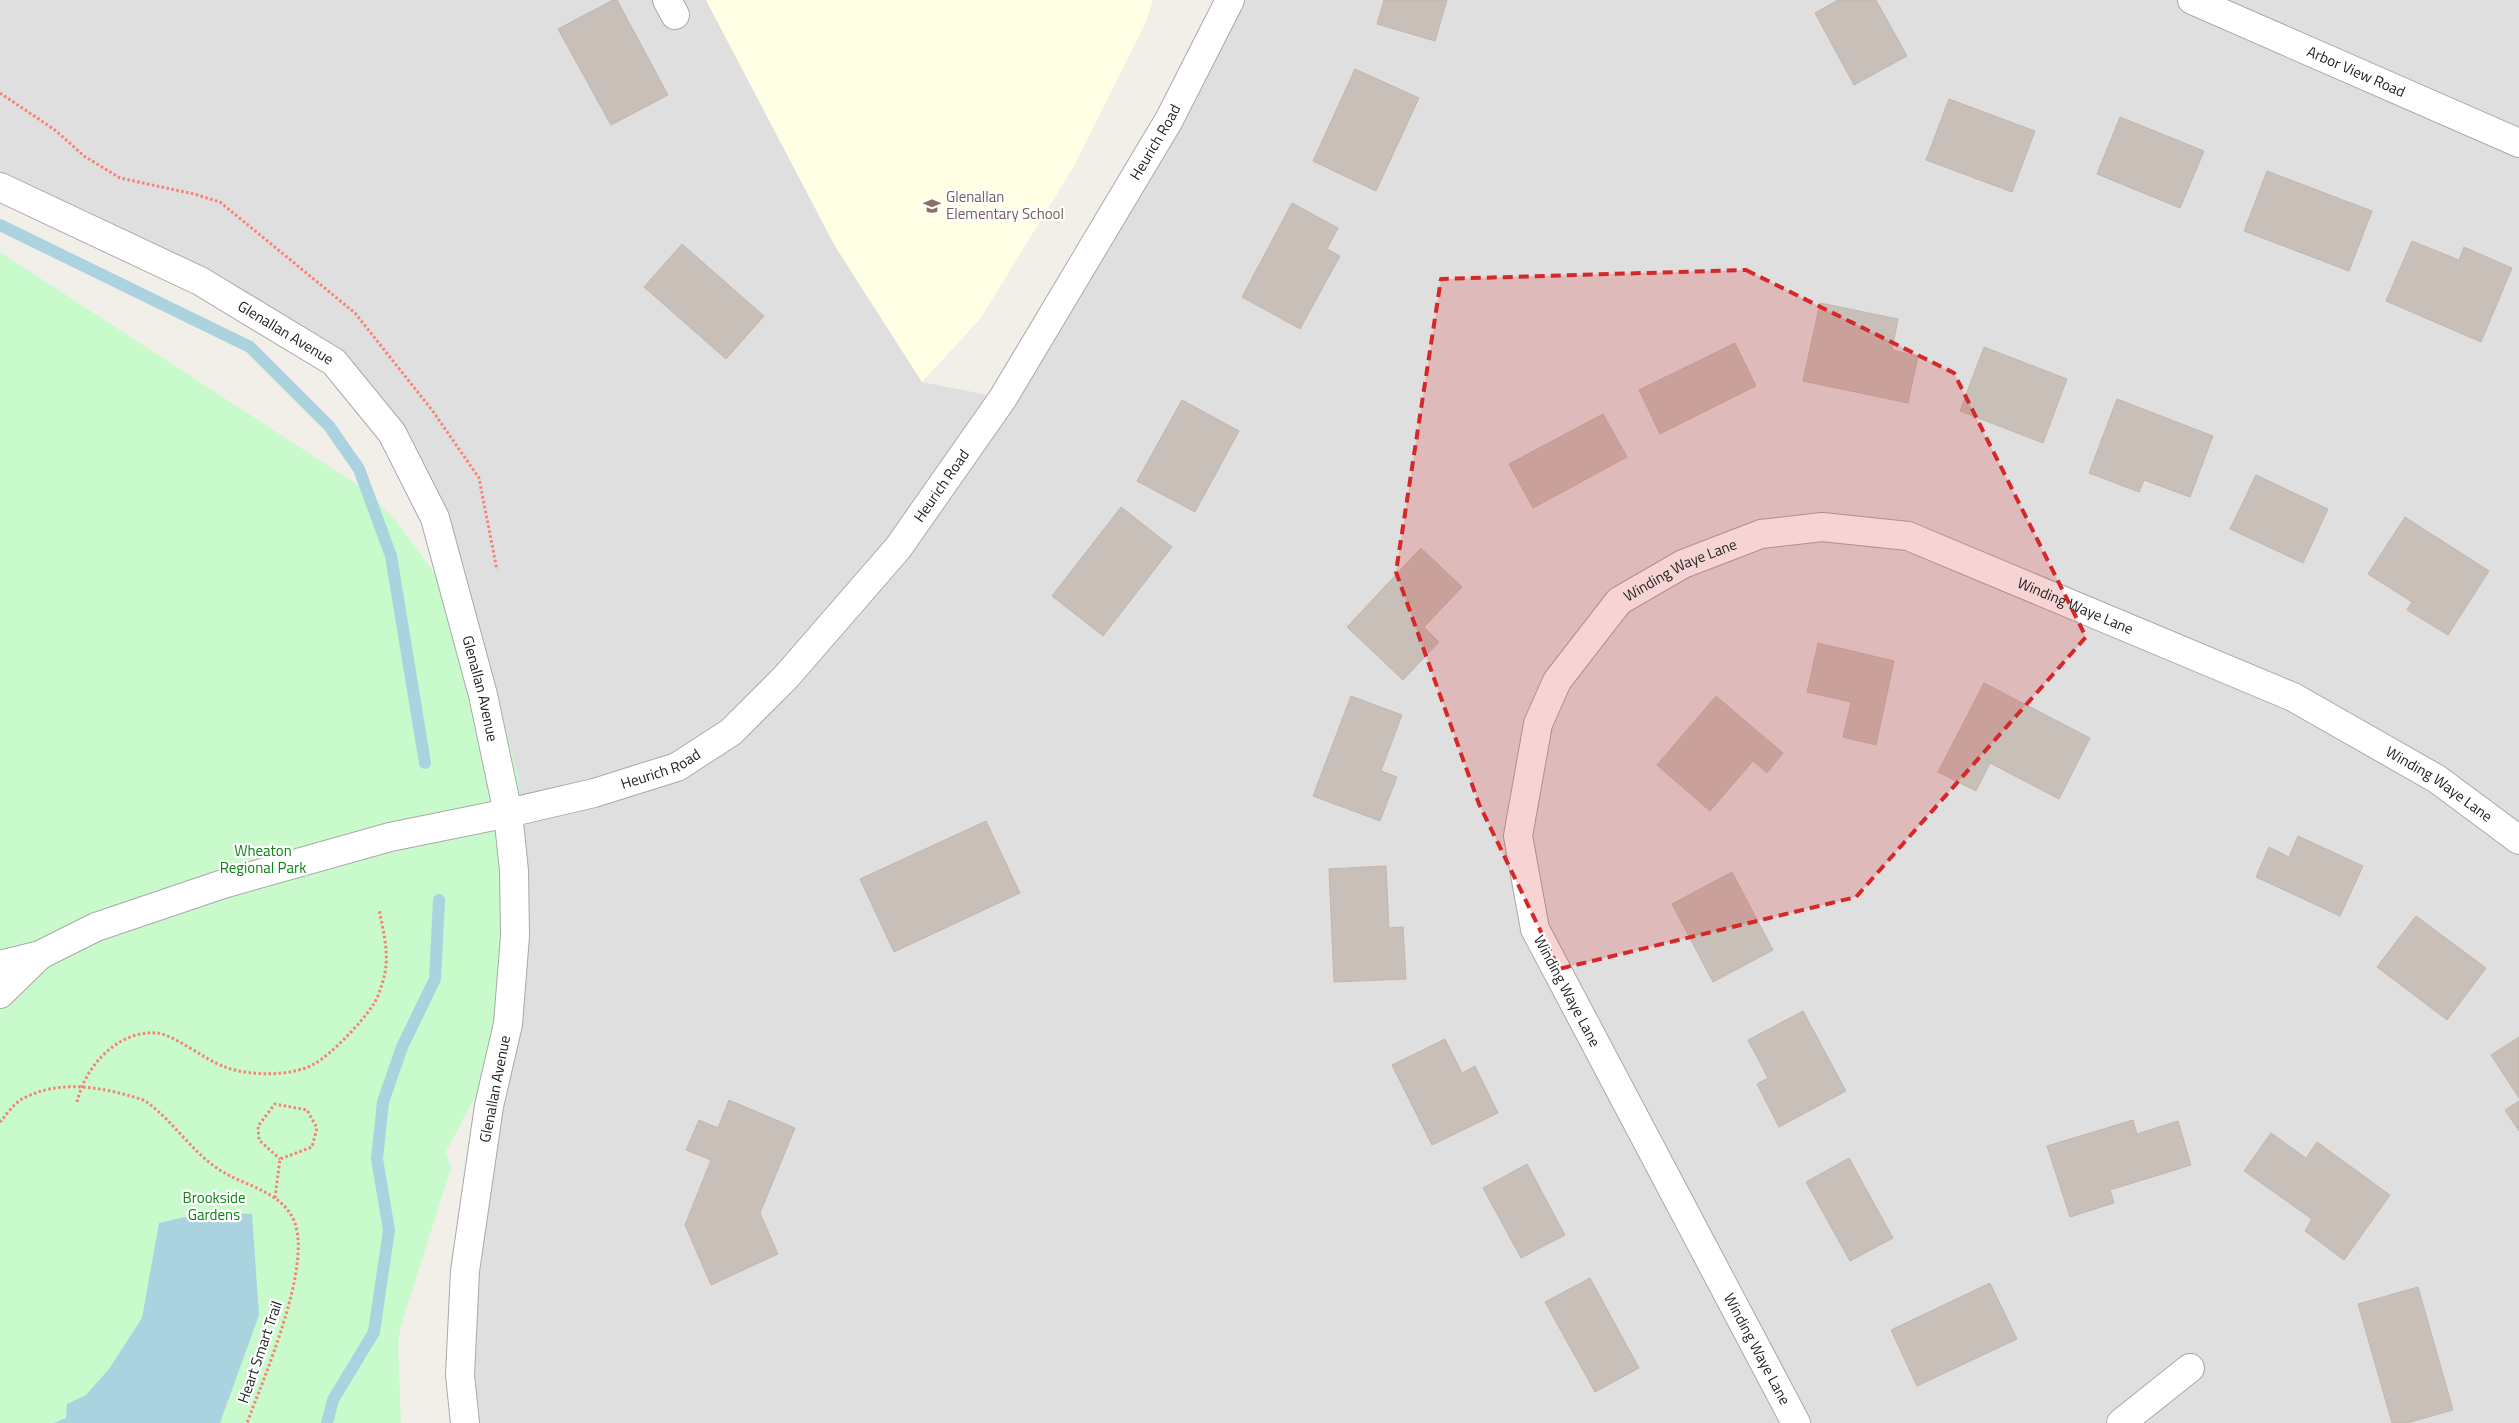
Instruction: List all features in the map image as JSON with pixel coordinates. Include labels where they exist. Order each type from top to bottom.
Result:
[{"type":"street","name":"Heurich Road","points":[[40,955],[96,927],[223,884],[390,837],[508,814],[594,793],[677,767],[731,732],[786,677],[898,548],[1003,398],[1169,120],[1230,0]]},
{"type":"street","name":"Arbor View Road","points":[[2192,0],[2519,143]]},
{"type":"street","name":"Glenallan Avenue","points":[[0,187],[200,281],[334,362],[392,433],[435,518],[483,695],[508,814],[514,871],[515,936],[508,1024],[489,1106],[465,1271],[460,1375],[466,1423]]},
{"type":"street","name":"Winding Waye Lane","points":[[1796,1423],[1534,929],[1518,836],[1538,724],[1557,681],[1619,601],[1683,564],[1761,534],[1822,526],[1908,536],[2293,697],[2437,779],[2519,840]]},
{"type":"street","points":[[0,965],[40,955]]},
{"type":"street","points":[[0,994],[40,955]]},
{"type":"street","points":[[2121,1423],[2190,1368]]},
{"type":"path","points":[[0,93],[54,130],[84,156],[120,178],[194,194],[220,202],[355,313],[432,410],[479,478],[497,570]]},
{"type":"path","points":[[78,1102],[81,1085],[107,1050],[132,1036],[158,1033],[225,1068],[274,1075],[314,1064],[346,1036],[374,1004],[384,975],[386,942],[379,909]]},
{"type":"path","name":"Heart Smart Trail","points":[[0,1122],[23,1098],[53,1088],[81,1085],[146,1101],[222,1172],[266,1192],[283,1204],[294,1223],[298,1243],[290,1305],[247,1423]]},
{"type":"path","points":[[275,1104],[307,1110],[317,1128],[312,1147],[280,1159],[259,1140],[258,1126],[275,1104]]},
{"type":"path","points":[[275,1198],[280,1159]]},
{"type":"highlighted area","points":[[1746,270],[1954,373],[2086,637],[1856,897],[1559,969],[1479,804],[1396,572],[1441,279]]},
{"type":"shaded area","points":[[0,0],[706,0],[835,246],[922,382],[1003,398],[1230,0],[2519,0],[2519,1423],[465,1423],[489,1106],[435,518],[334,362],[0,187]]},
{"type":"shaded area","name":"Glenallan Elementary School","points":[[706,0],[1153,0],[1145,24],[1074,166],[980,319],[922,382],[835,246]]},
{"type":"green space","name":"Wheaton Regional Park","points":[[0,252],[367,491],[395,520],[444,586],[497,697],[518,775],[527,857],[523,938],[489,1070],[446,1152],[451,1168],[401,1326],[398,1343],[401,1423],[0,1423]]},
{"type":"water","points":[[207,1212],[252,1214],[259,1315],[220,1423],[54,1423],[66,1418],[67,1404],[86,1395],[109,1369],[142,1318],[159,1223]]},
{"type":"building","points":[[613,0],[617,0],[668,95],[611,125],[558,29]]},
{"type":"building","points":[[1384,0],[1447,0],[1435,41],[1377,24]]},
{"type":"building","points":[[1838,0],[1876,0],[1907,56],[1854,85],[1815,13]]},
{"type":"building","points":[[1355,69],[1419,98],[1376,191],[1313,161]]},
{"type":"building","points":[[1949,99],[2035,131],[2012,192],[1926,160]]},
{"type":"building","points":[[2120,117],[2204,151],[2180,208],[2097,174]]},
{"type":"building","points":[[2267,171],[2372,211],[2349,271],[2244,231]]},
{"type":"building","points":[[1292,203],[1338,228],[1327,249],[1340,256],[1300,329],[1242,297]]},
{"type":"building","points":[[2412,241],[2459,260],[2464,247],[2512,268],[2481,342],[2386,301]]},
{"type":"building","points":[[682,244],[764,316],[726,359],[644,287]]},
{"type":"building","points":[[1820,303],[1898,319],[1892,350],[1918,356],[1908,403],[1803,381]]},
{"type":"building","points":[[1735,343],[1756,386],[1660,434],[1639,390]]},
{"type":"building","points":[[1984,347],[2067,379],[2043,443],[1960,411]]},
{"type":"building","points":[[2117,399],[2213,436],[2190,497],[2144,480],[2139,492],[2089,473]]},
{"type":"building","points":[[1182,400],[1239,431],[1195,512],[1137,481]]},
{"type":"building","points":[[1603,414],[1627,457],[1533,508],[1509,464]]},
{"type":"building","points":[[2256,475],[2328,509],[2303,563],[2230,529]]},
{"type":"building","points":[[1121,507],[1172,547],[1103,636],[1052,596]]},
{"type":"building","points":[[2405,517],[2489,571],[2448,635],[2407,610],[2412,602],[2368,574]]},
{"type":"building","points":[[1421,548],[1462,587],[1424,627],[1439,642],[1403,680],[1347,627]]},
{"type":"building","points":[[1818,643],[1894,661],[1876,745],[1843,737],[1851,702],[1807,692]]},
{"type":"building","points":[[1984,683],[2090,738],[2059,799],[1990,763],[1976,791],[1938,772]]},
{"type":"building","points":[[1351,696],[1402,715],[1381,771],[1397,777],[1380,821],[1313,796]]},
{"type":"building","points":[[1716,696],[1783,753],[1767,773],[1753,761],[1710,811],[1657,765]]},
{"type":"building","points":[[986,821],[1020,893],[894,952],[860,879]]},
{"type":"building","points":[[2298,836],[2363,866],[2340,916],[2256,877],[2269,847],[2289,857]]},
{"type":"building","points":[[1386,866],[1389,928],[1403,927],[1406,979],[1334,982],[1329,869]]},
{"type":"building","points":[[1732,872],[1773,950],[1713,982],[1672,904]]},
{"type":"building","points":[[2416,916],[2486,968],[2447,1020],[2377,967]]},
{"type":"building","points":[[1803,1011],[1846,1091],[1779,1127],[1757,1084],[1768,1078],[1748,1040]]},
{"type":"building","points":[[2519,1037],[2519,1098],[2491,1055]]},
{"type":"building","points":[[1445,1039],[1462,1073],[1475,1066],[1498,1113],[1432,1145],[1392,1065]]},
{"type":"building","points":[[729,1100],[795,1128],[760,1213],[778,1254],[711,1285],[685,1225],[711,1160],[686,1150],[699,1120],[718,1128]]},
{"type":"building","points":[[2519,1101],[2519,1131],[2505,1110]]},
{"type":"building","points":[[2133,1120],[2137,1134],[2178,1121],[2191,1165],[2110,1190],[2114,1203],[2070,1217],[2047,1146]]},
{"type":"building","points":[[2271,1133],[2306,1158],[2317,1142],[2390,1195],[2344,1260],[2305,1231],[2312,1219],[2244,1171]]},
{"type":"building","points":[[1849,1158],[1893,1238],[1850,1261],[1806,1182]]},
{"type":"building","points":[[1527,1164],[1565,1235],[1521,1258],[1483,1188]]},
{"type":"building","points":[[1590,1278],[1639,1368],[1595,1392],[1545,1302]]},
{"type":"building","points":[[1990,1283],[2017,1339],[1917,1386],[1891,1330]]},
{"type":"building","points":[[2418,1287],[2453,1410],[2407,1423],[2392,1423],[2358,1304]]},
{"type":"waterway","points":[[0,225],[250,347],[329,426],[359,469],[391,556],[425,763]]},
{"type":"waterway","points":[[327,1423],[333,1400],[374,1332],[389,1230],[377,1159],[383,1102],[402,1047],[435,979],[439,900]]},
{"type":"place","name":"Glenallan Elementary School","points":[[932,206]]},
{"type":"park label","name":"Brookside Gardens","points":[[214,1206]]}]
